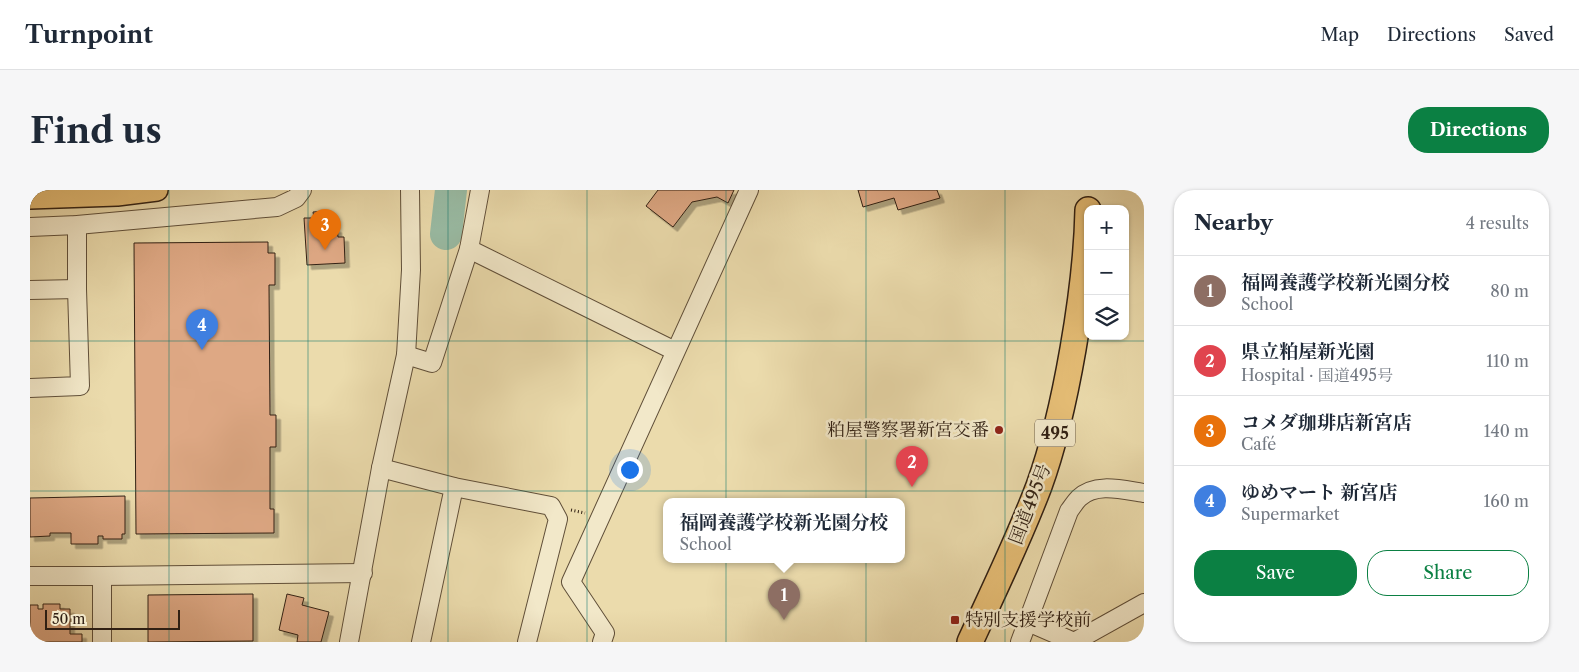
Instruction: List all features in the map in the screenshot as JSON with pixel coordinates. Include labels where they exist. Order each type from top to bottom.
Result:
[{"type":"highway","name":"国道495号","points":[[1086,190],[1088,205]]},
{"type":"highway","name":"国道495号","points":[[970,642],[1017,542],[1040,484],[1052,444],[1066,390],[1083,292],[1087,250]]},
{"type":"main road","points":[[30,198],[157,190]]},
{"type":"street","points":[[30,228],[277,207],[296,198],[302,190]]},
{"type":"street","points":[[349,642],[381,468],[406,355],[411,270],[410,190]]},
{"type":"street","points":[[406,355],[432,363],[469,249],[480,190]]},
{"type":"street","points":[[602,642],[605,633],[571,582],[749,190]]},
{"type":"street","points":[[30,388],[80,386],[77,225]]},
{"type":"street","points":[[469,249],[675,351]]},
{"type":"street","points":[[30,290],[77,290]]},
{"type":"street","points":[[381,468],[454,487],[551,506],[558,519],[527,642]]},
{"type":"street","points":[[421,642],[454,487]]},
{"type":"street","points":[[1020,642],[1069,511],[1078,498],[1102,488],[1144,493]]},
{"type":"street","points":[[30,576],[363,572]]},
{"type":"street","points":[[102,576],[102,642]]},
{"type":"street","points":[[1028,622],[1074,642],[1144,603]]},
{"type":"path","points":[[551,506],[600,516]]},
{"type":"building","points":[[658,190],[734,190],[728,203],[717,197],[692,202],[673,227],[646,206]]},
{"type":"building","points":[[858,190],[937,190],[940,198],[898,210],[894,198],[863,207]]},
{"type":"building","points":[[327,211],[329,229],[337,228],[338,237],[344,237],[345,263],[307,265],[304,218],[314,218],[313,212]]},
{"type":"building","points":[[268,242],[268,253],[275,253],[275,285],[269,285],[270,415],[276,415],[276,447],[270,447],[270,509],[274,509],[274,533],[136,534],[134,243]]},
{"type":"building","points":[[125,496],[125,534],[122,534],[122,539],[103,539],[103,536],[98,536],[98,544],[71,544],[71,533],[50,533],[50,536],[30,537],[30,498]]},
{"type":"building","points":[[253,594],[253,641],[148,642],[148,595]]},
{"type":"building","points":[[287,594],[304,598],[302,605],[329,612],[321,642],[297,642],[298,635],[279,630]]},
{"type":"building","points":[[43,604],[60,604],[60,609],[70,609],[70,634],[82,634],[82,642],[30,642],[30,605],[38,605],[38,609],[43,609]]},
{"type":"waterway","points":[[446,234],[451,190]]},
{"type":"place","name":"コメダ珈琲店新宮店","points":[[325,250]]},
{"type":"place","name":"ゆめマート 新宮店","points":[[202,350]]},
{"type":"place","name":"粕屋警察署新宮交番","points":[[999,430]]},
{"type":"place","name":"県立粕屋新光園","points":[[912,487]]},
{"type":"place","name":"福岡養護学校新光園分校","points":[[784,620]]},
{"type":"place","name":"特別支援学校前","points":[[955,620]]}]
